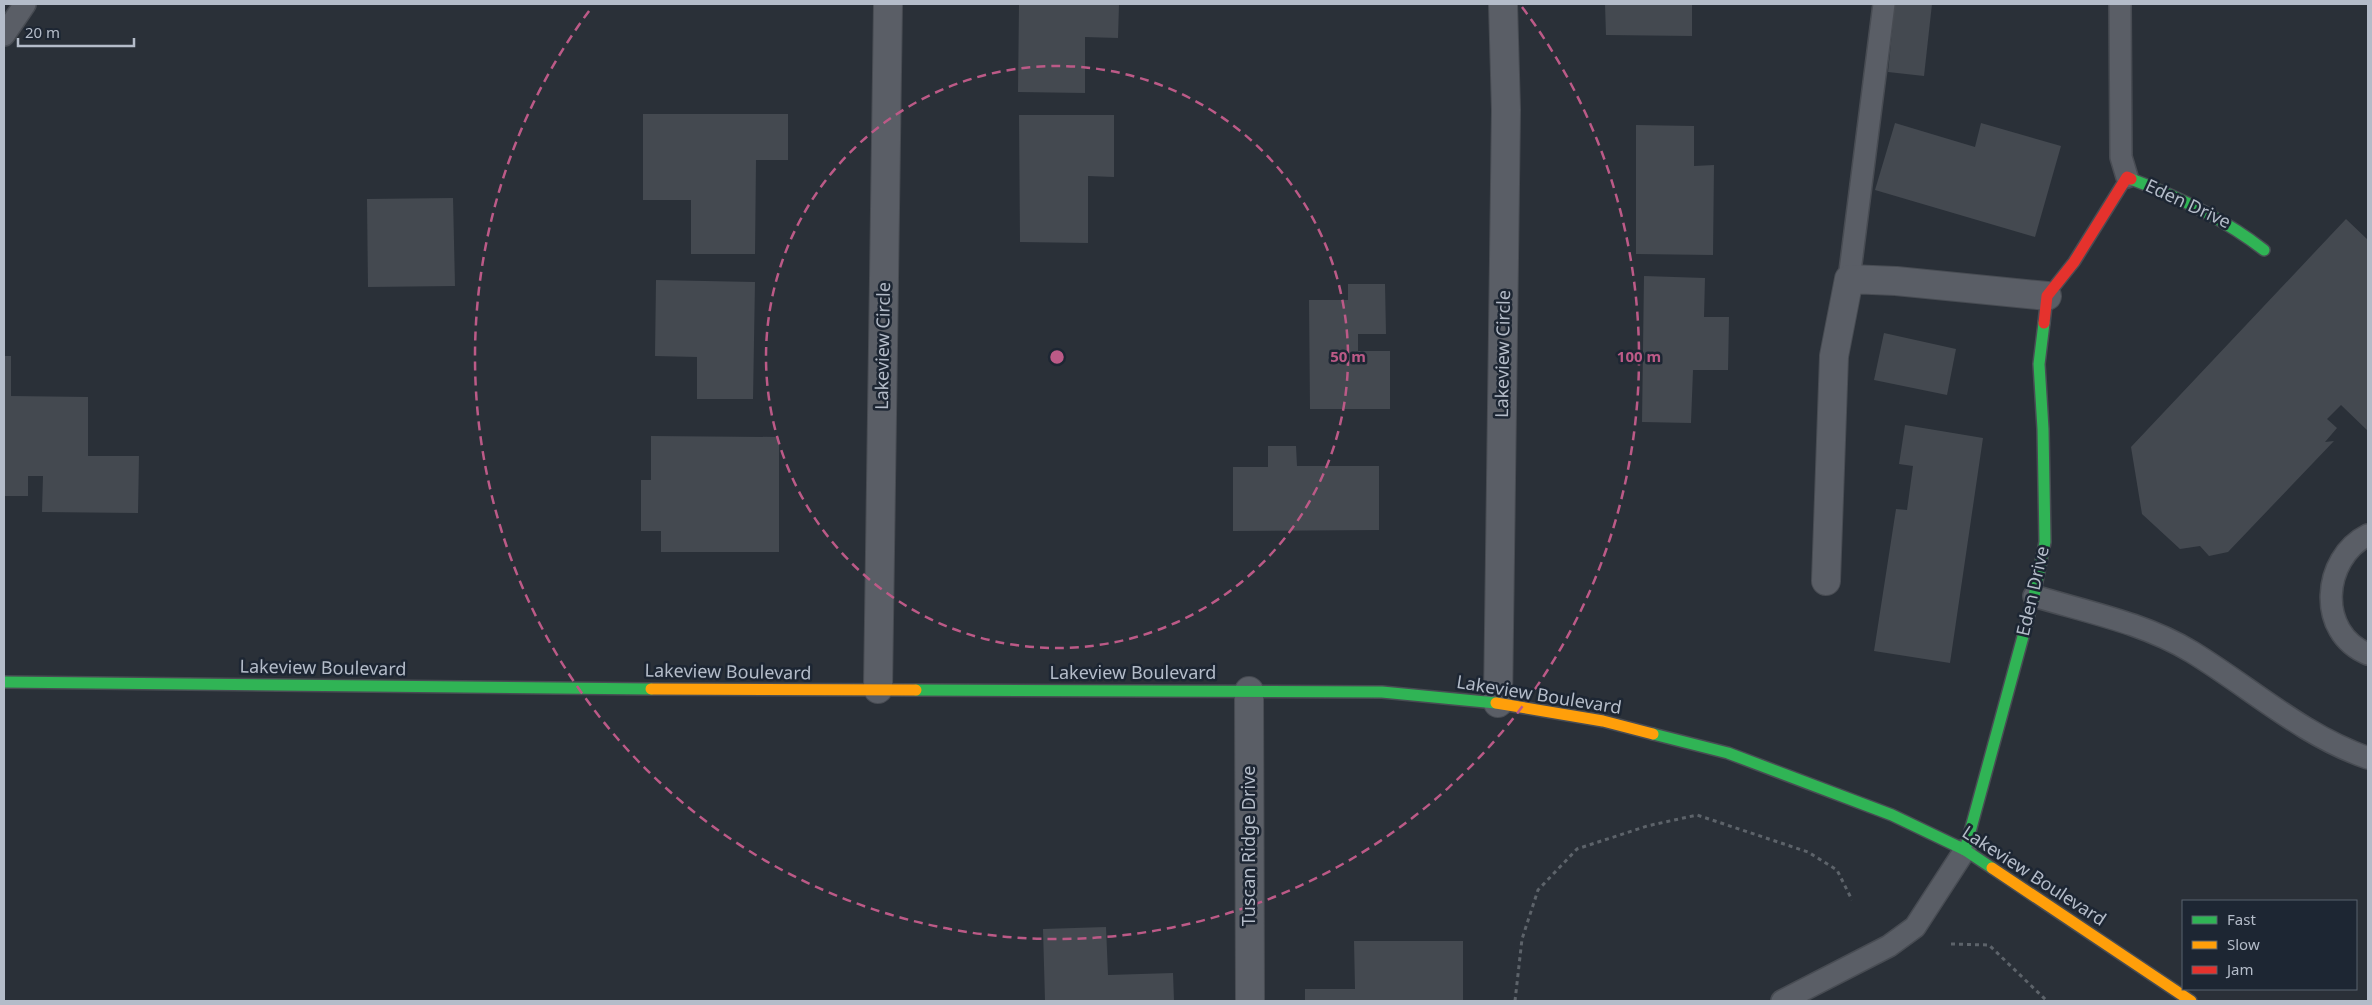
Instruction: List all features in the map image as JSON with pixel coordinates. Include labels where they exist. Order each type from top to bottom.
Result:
[{"type":"street","name":"Lakeview Circle","points":[[878,689],[888,4]]},
{"type":"street","name":"Lakeview Circle","points":[[1498,703],[1506,110],[1503,4]]},
{"type":"street","name":"Eden Drive","points":[[1965,850],[2034,596],[2045,542],[2043,429],[2039,364],[2048,296],[2074,262],[2127,177],[2183,198],[2235,226],[2264,250]]},
{"type":"street","points":[[1826,581],[1834,356],[1849,279],[1896,281],[2048,296]]},
{"type":"street","name":"Lakeview Boulevard","points":[[4,682],[852,691],[878,689],[1382,692],[1498,703],[1603,721],[1728,752],[1892,815],[1965,850],[2190,1001]]},
{"type":"street","name":"Tuscan Ridge Drive","points":[[1249,691],[1250,1001]]},
{"type":"lane","points":[[4,35],[25,4]]},
{"type":"lane","points":[[1849,279],[1884,4]]},
{"type":"lane","points":[[2120,4],[2121,157],[2127,177]]},
{"type":"lane","points":[[2368,534],[2357,540],[2342,557],[2333,577],[2330,598],[2335,620],[2347,638],[2368,654]]},
{"type":"lane","points":[[2034,596],[2147,630],[2192,652],[2289,719],[2368,758]]},
{"type":"lane","points":[[1782,1001],[1889,946],[1915,927],[1965,850]]},
{"type":"path","points":[[1515,1001],[1522,938],[1538,890],[1578,849],[1647,826],[1697,815],[1808,852],[1837,870],[1852,900]]},
{"type":"path","points":[[1951,944],[1989,945],[2047,1001]]},
{"type":"building","points":[[1019,4],[1119,4],[1118,38],[1085,37],[1085,93],[1018,92]]},
{"type":"building","points":[[1605,4],[1692,4],[1692,36],[1606,35]]},
{"type":"building","points":[[1895,4],[1932,4],[1924,76],[1888,72]]},
{"type":"building","points":[[643,114],[788,114],[788,160],[756,160],[755,254],[691,254],[691,200],[643,200]]},
{"type":"building","points":[[1019,115],[1114,115],[1114,177],[1088,176],[1088,243],[1020,242]]},
{"type":"building","points":[[1895,123],[1975,147],[1981,123],[2061,146],[2035,237],[1875,190]]},
{"type":"building","points":[[1636,125],[1694,126],[1694,166],[1714,165],[1713,255],[1636,254]]},
{"type":"building","points":[[453,198],[455,286],[368,287],[367,199]]},
{"type":"building","points":[[2346,219],[2368,240],[2368,431],[2341,405],[2327,419],[2337,428],[2325,442],[2334,441],[2228,552],[2209,556],[2200,546],[2180,549],[2142,514],[2131,447]]},
{"type":"building","points":[[1644,276],[1705,278],[1704,317],[1729,317],[1728,370],[1693,370],[1691,423],[1642,422]]},
{"type":"building","points":[[656,280],[755,282],[753,399],[697,399],[697,357],[655,356]]},
{"type":"building","points":[[1348,284],[1385,284],[1386,334],[1358,334],[1358,351],[1390,351],[1390,409],[1310,409],[1309,300],[1348,300]]},
{"type":"building","points":[[1884,333],[1956,349],[1947,395],[1874,380]]},
{"type":"building","points":[[4,356],[11,356],[11,396],[88,397],[88,456],[139,456],[138,513],[42,512],[43,476],[28,476],[28,496],[4,496]]},
{"type":"building","points":[[1905,425],[1983,438],[1950,663],[1874,651],[1896,509],[1907,510],[1913,466],[1899,464]]},
{"type":"building","points":[[651,436],[779,437],[779,552],[661,552],[661,531],[641,531],[641,480],[651,480]]},
{"type":"building","points":[[1268,446],[1296,446],[1297,466],[1379,466],[1379,530],[1233,531],[1233,467],[1268,467]]},
{"type":"building","points":[[1106,927],[1108,975],[1173,973],[1174,1001],[1045,1001],[1043,929]]},
{"type":"building","points":[[1354,941],[1463,941],[1463,1001],[1305,1001],[1305,989],[1355,989]]},
{"type":"traffic: fast","points":[[2131,179],[2166,193],[2217,218],[2264,250]]},
{"type":"traffic: fast","points":[[1965,850],[2034,596],[2045,542],[2043,429],[2039,364],[2044,323]]},
{"type":"traffic: fast","points":[[4,682],[651,689]]},
{"type":"traffic: fast","points":[[916,690],[1382,692],[1496,703]]},
{"type":"traffic: fast","points":[[1653,734],[1728,753],[1892,815],[1965,850],[1992,868]]},
{"type":"traffic: slow","points":[[651,689],[916,690]]},
{"type":"traffic: slow","points":[[1496,703],[1603,721],[1653,734]]},
{"type":"traffic: slow","points":[[1992,868],[2191,1001]]},
{"type":"traffic: jam","points":[[2044,323],[2047,296],[2074,262],[2127,177],[2131,179]]}]
